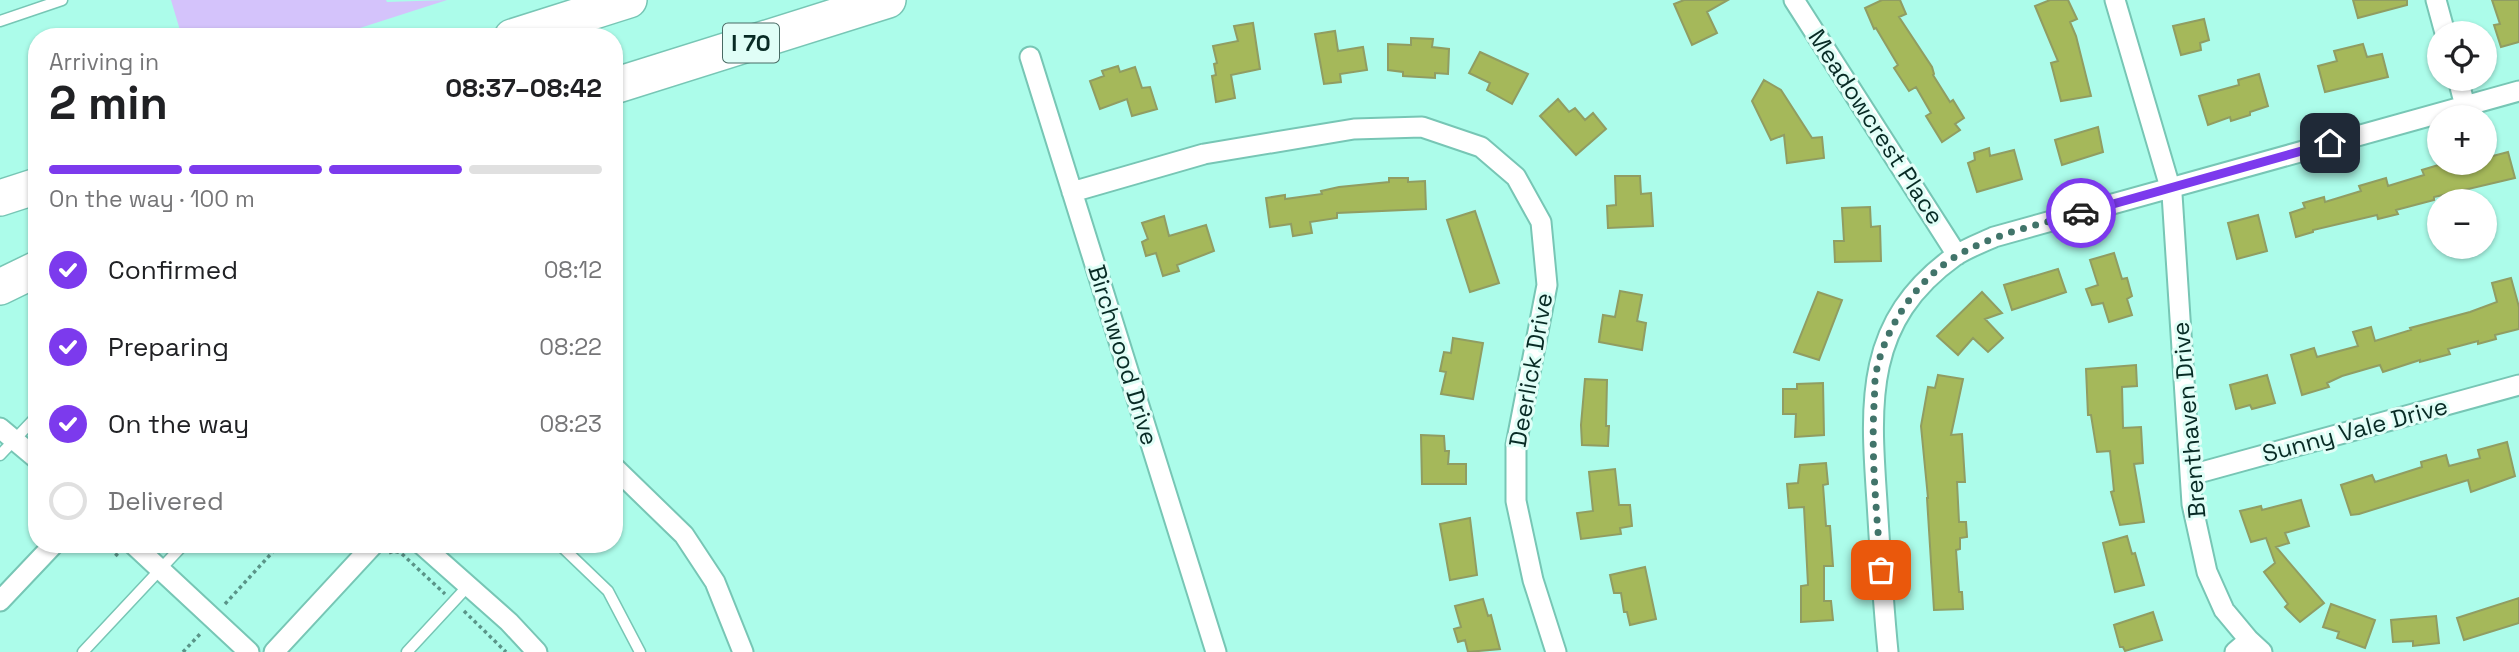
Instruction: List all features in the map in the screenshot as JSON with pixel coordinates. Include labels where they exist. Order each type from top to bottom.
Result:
[{"type":"highway","points":[[540,28],[629,0]]},
{"type":"highway","name":"I 70","points":[[623,83],[888,0]]},
{"type":"highway","points":[[0,279],[28,271]]},
{"type":"highway","points":[[0,287],[28,273]]},
{"type":"street","name":"Meadowcrest Place","points":[[1794,0],[1957,255]]},
{"type":"street","name":"Brenthaven Drive","points":[[2115,0],[2170,187],[2192,504],[2207,572],[2224,610],[2248,648]]},
{"type":"street","points":[[2436,0],[2442,21]]},
{"type":"street","name":"Birchwood Drive","points":[[1030,57],[1216,652]]},
{"type":"street","points":[[2469,105],[2519,91]]},
{"type":"street","points":[[1888,652],[1872,437],[1876,374],[1885,343],[1915,292],[1957,255],[1994,237],[2427,116]]},
{"type":"street","name":"Deerlick Drive","points":[[1072,192],[1204,154],[1354,129],[1422,127],[1481,147],[1516,177],[1541,222],[1546,285],[1516,445],[1516,501],[1533,580],[1556,652]]},
{"type":"street","name":"Sunny Vale Drive","points":[[2191,475],[2519,385]]},
{"type":"street","points":[[8,434],[28,451]]},
{"type":"street","points":[[623,476],[684,535],[715,582],[743,652]]},
{"type":"street","points":[[0,601],[45,553]]},
{"type":"street","points":[[142,553],[249,652]]},
{"type":"street","points":[[274,652],[383,553]]},
{"type":"street","points":[[431,553],[509,621],[537,652]]},
{"type":"lane","points":[[0,21],[62,0]]},
{"type":"lane","points":[[0,455],[8,434],[28,422]]},
{"type":"lane","points":[[83,652],[176,553]]},
{"type":"lane","points":[[568,553],[608,591],[640,652]]},
{"type":"lane","points":[[407,652],[468,586]]},
{"type":"path","points":[[222,607],[272,553]]},
{"type":"path","points":[[401,553],[506,652]]},
{"type":"path","points":[[183,652],[204,629]]},
{"type":"shaded area","points":[[171,0],[447,0],[360,28],[179,28]]},
{"type":"building","points":[[1684,0],[1728,0],[1707,12],[1717,33],[1692,45],[1674,4]]},
{"type":"building","points":[[1882,0],[1900,0],[1906,14],[1899,17],[1932,67],[1933,75],[1950,102],[1953,100],[1964,118],[1955,124],[1960,130],[1942,142],[1926,116],[1931,113],[1916,87],[1909,91],[1894,68],[1898,65],[1876,28],[1874,29],[1865,8]]},
{"type":"building","points":[[2050,0],[2068,0],[2077,19],[2070,22],[2091,96],[2061,101],[2051,63],[2058,61],[2035,6]]},
{"type":"building","points":[[2353,0],[2407,0],[2407,5],[2358,18]]},
{"type":"building","points":[[2492,0],[2519,0],[2519,42],[2501,47],[2497,34],[2497,24],[2500,24]]},
{"type":"building","points":[[2204,19],[2209,40],[2200,43],[2201,50],[2181,55],[2173,26]]},
{"type":"building","points":[[1253,23],[1260,69],[1231,75],[1235,98],[1216,102],[1212,76],[1216,75],[1214,64],[1217,63],[1213,46],[1238,41],[1234,26]]},
{"type":"building","points":[[1335,31],[1338,51],[1363,47],[1367,70],[1340,74],[1341,82],[1324,84],[1315,34]]},
{"type":"building","points":[[1411,38],[1433,39],[1432,47],[1449,49],[1448,74],[1435,73],[1435,78],[1403,76],[1403,72],[1388,70],[1388,44],[1411,45]]},
{"type":"building","points":[[2363,44],[2367,57],[2382,54],[2388,77],[2325,92],[2318,66],[2337,61],[2334,51]]},
{"type":"building","points":[[1480,52],[1528,74],[1512,104],[1487,90],[1490,83],[1469,73]]},
{"type":"building","points":[[1118,66],[1120,72],[1135,67],[1142,88],[1150,87],[1157,109],[1132,116],[1127,99],[1100,109],[1090,81],[1104,76],[1102,71]]},
{"type":"building","points":[[2259,74],[2268,106],[2250,112],[2250,115],[2231,121],[2230,117],[2208,125],[2199,96],[2239,85],[2238,80]]},
{"type":"building","points":[[1764,80],[1781,90],[1812,138],[1822,137],[1824,158],[1787,163],[1784,135],[1771,140],[1752,101]]},
{"type":"building","points":[[1558,99],[1569,112],[1575,108],[1585,120],[1593,113],[1606,129],[1576,155],[1540,116]]},
{"type":"building","points":[[2098,127],[2103,152],[2062,165],[2055,140]]},
{"type":"building","points":[[1989,148],[1990,156],[2014,150],[2022,179],[1977,192],[1968,163],[1975,160],[1974,153]]},
{"type":"building","points":[[2508,152],[2515,178],[2468,189],[2427,189],[2427,202],[2396,210],[2398,214],[2378,219],[2377,215],[2313,230],[2296,237],[2290,213],[2305,208],[2303,203],[2324,197],[2325,202],[2361,191],[2359,186],[2386,178],[2388,186],[2424,175],[2422,170],[2427,168],[2427,175],[2497,175],[2497,155]]},
{"type":"building","points":[[1615,176],[1640,176],[1641,194],[1651,193],[1653,226],[1608,228],[1607,206],[1616,205]]},
{"type":"building","points":[[1389,178],[1408,178],[1408,182],[1425,181],[1426,209],[1337,213],[1337,218],[1310,222],[1312,233],[1293,236],[1291,224],[1270,227],[1266,198],[1285,195],[1285,199],[1322,194],[1321,191],[1339,187],[1389,182]]},
{"type":"building","points":[[1870,207],[1871,227],[1880,226],[1881,261],[1835,262],[1834,241],[1844,241],[1842,208]]},
{"type":"building","points":[[1475,211],[1499,283],[1470,292],[1447,220]]},
{"type":"building","points":[[2258,215],[2267,251],[2237,259],[2228,223]]},
{"type":"building","points":[[1164,216],[1169,236],[1206,225],[1214,251],[1177,265],[1179,271],[1163,276],[1156,253],[1146,256],[1142,242],[1148,239],[1142,223]]},
{"type":"building","points":[[2114,253],[2122,279],[2127,278],[2132,296],[2127,299],[2132,315],[2109,322],[2103,303],[2092,305],[2086,289],[2098,285],[2090,260]]},
{"type":"building","points":[[2058,269],[2066,292],[2012,310],[2004,285]]},
{"type":"building","points":[[2511,278],[2519,307],[2519,329],[2495,335],[2496,339],[2448,349],[2450,354],[2383,372],[2380,365],[2342,376],[2327,383],[2329,387],[2302,395],[2291,355],[2314,348],[2317,357],[2358,346],[2353,332],[2371,327],[2375,341],[2411,330],[2410,328],[2470,312],[2497,302],[2492,283]]},
{"type":"building","points":[[1620,291],[1642,295],[1637,321],[1646,323],[1642,350],[1599,342],[1603,315],[1615,317]]},
{"type":"building","points":[[1818,292],[1842,300],[1819,360],[1794,352]]},
{"type":"building","points":[[1982,292],[2002,313],[1985,319],[2003,338],[1988,352],[1973,338],[1958,355],[1937,336]]},
{"type":"building","points":[[1453,338],[1483,343],[1473,399],[1441,394],[1446,372],[1440,371],[1444,352],[1451,353]]},
{"type":"building","points":[[2136,365],[2137,386],[2122,387],[2123,428],[2141,427],[2143,463],[2134,464],[2144,522],[2120,525],[2111,492],[2114,491],[2110,451],[2097,452],[2091,415],[2088,415],[2086,369]]},
{"type":"building","points":[[1938,375],[1963,379],[1951,435],[1962,434],[1965,482],[1957,482],[1959,522],[1966,522],[1967,537],[1960,538],[1960,549],[1956,550],[1963,609],[1934,610],[1921,426],[1928,387],[1935,388]]},
{"type":"building","points":[[2267,375],[2275,403],[2252,409],[2250,405],[2236,409],[2230,385]]},
{"type":"building","points":[[1585,379],[1607,380],[1608,446],[1582,445]]},
{"type":"building","points":[[1823,383],[1824,435],[1795,437],[1796,414],[1783,414],[1783,389],[1797,389],[1797,384]]},
{"type":"building","points":[[1421,435],[1444,436],[1445,451],[1449,451],[1448,464],[1466,464],[1466,484],[1422,484]]},
{"type":"building","points":[[2507,442],[2515,476],[2471,492],[2468,480],[2351,515],[2341,485],[2372,475],[2375,482],[2422,467],[2421,462],[2446,455],[2449,466],[2480,458],[2478,450]]},
{"type":"building","points":[[1826,463],[1828,484],[1823,485],[1833,566],[1824,566],[1824,601],[1831,601],[1833,620],[1801,622],[1801,586],[1808,585],[1804,507],[1789,508],[1787,484],[1798,483],[1800,465]]},
{"type":"building","points":[[1615,469],[1619,505],[1630,505],[1632,526],[1620,528],[1621,534],[1581,539],[1577,513],[1593,511],[1589,472]]},
{"type":"building","points":[[2301,500],[2309,526],[2285,533],[2289,543],[2276,547],[2324,603],[2300,622],[2285,607],[2288,604],[2264,572],[2275,563],[2266,538],[2251,542],[2240,511],[2261,506],[2262,510]]},
{"type":"building","points":[[1470,518],[1477,575],[1450,580],[1440,524]]},
{"type":"building","points":[[2127,536],[2144,585],[2115,592],[2103,543]]},
{"type":"building","points":[[1645,567],[1656,619],[1630,625],[1627,612],[1624,612],[1621,593],[1614,593],[1610,575]]},
{"type":"building","points":[[2519,598],[2519,623],[2464,640],[2457,618]]},
{"type":"building","points":[[1483,599],[1488,616],[1491,615],[1500,649],[1468,652],[1465,640],[1458,642],[1454,629],[1461,627],[1455,606]]},
{"type":"building","points":[[2331,604],[2375,620],[2365,648],[2337,638],[2339,632],[2323,627]]},
{"type":"building","points":[[2153,612],[2162,640],[2125,651],[2120,647],[2114,625]]},
{"type":"building","points":[[2436,616],[2439,643],[2413,646],[2413,641],[2393,642],[2391,620]]},
{"type":"way so far","points":[[1881,570],[1872,437],[1876,374],[1885,343],[1900,314],[1915,292],[1957,255],[1994,237],[2081,213]]},
{"type":"route","points":[[2081,213],[2330,143]]}]
